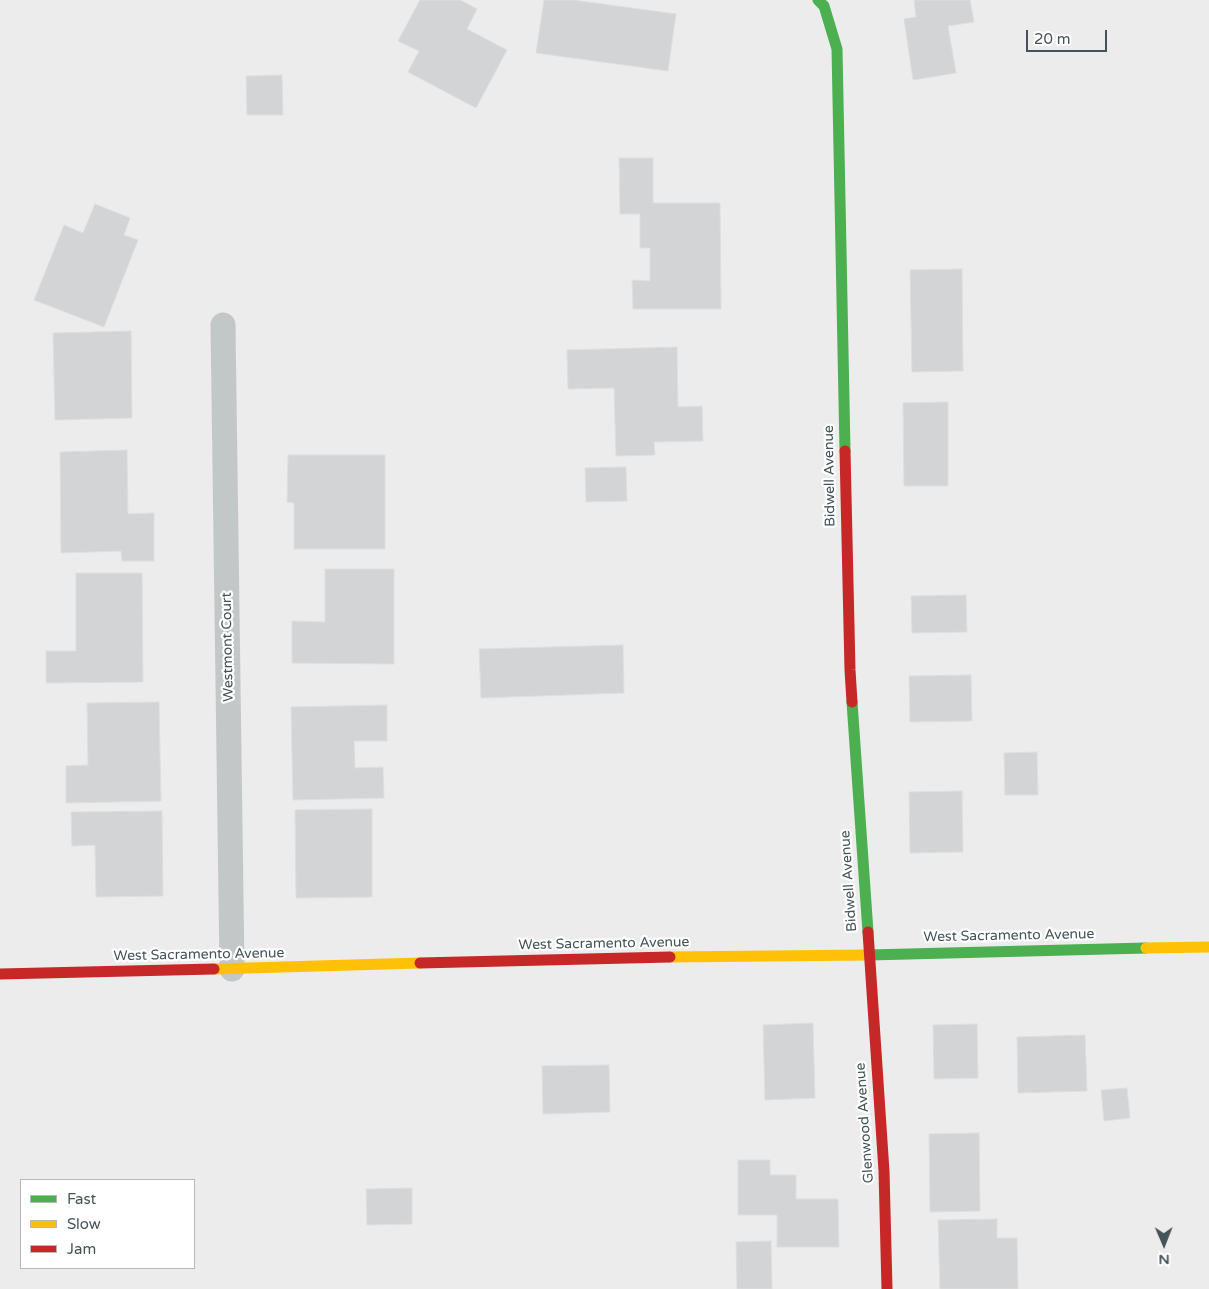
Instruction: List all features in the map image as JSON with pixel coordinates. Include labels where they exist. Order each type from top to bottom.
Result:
[{"type":"street","name":"Bidwell Avenue","points":[[818,0],[824,6],[837,50],[850,670],[869,955]]},
{"type":"street","name":"Westmont Court","points":[[223,325],[232,970]]},
{"type":"street","name":"West Sacramento Avenue","points":[[0,974],[232,970],[636,958],[1209,947]]},
{"type":"street","name":"Glenwood Avenue","points":[[869,955],[884,1171],[887,1289]]},
{"type":"building","points":[[420,0],[460,0],[477,9],[467,29],[507,50],[476,108],[408,72],[419,51],[398,41]]},
{"type":"building","points":[[544,0],[573,0],[676,14],[668,71],[536,53]]},
{"type":"building","points":[[914,0],[970,0],[974,22],[948,26],[956,73],[913,80],[904,19],[916,17]]},
{"type":"building","points":[[282,75],[283,115],[247,115],[246,76]]},
{"type":"building","points":[[619,158],[653,158],[653,203],[720,203],[721,309],[633,309],[632,280],[650,281],[650,248],[640,248],[640,214],[620,214]]},
{"type":"building","points":[[95,204],[130,218],[124,235],[138,240],[104,327],[34,300],[64,225],[83,233]]},
{"type":"building","points":[[962,269],[963,371],[912,372],[910,270]]},
{"type":"building","points":[[131,331],[132,418],[55,420],[53,333]]},
{"type":"building","points":[[677,347],[678,407],[702,406],[703,441],[654,442],[655,455],[616,456],[614,388],[568,389],[567,350]]},
{"type":"building","points":[[948,402],[948,486],[904,486],[903,403]]},
{"type":"building","points":[[127,450],[128,514],[154,513],[154,561],[122,561],[121,551],[61,553],[60,452]]},
{"type":"building","points":[[288,455],[385,455],[385,549],[294,549],[294,503],[287,502]]},
{"type":"building","points":[[626,467],[627,501],[586,502],[585,468]]},
{"type":"building","points":[[325,569],[394,569],[394,664],[292,663],[292,621],[325,622]]},
{"type":"building","points":[[76,573],[142,573],[143,682],[46,683],[46,651],[76,651]]},
{"type":"building","points":[[966,595],[967,632],[912,633],[911,596]]},
{"type":"building","points":[[623,645],[624,693],[481,698],[479,649]]},
{"type":"building","points":[[971,675],[972,721],[910,722],[909,676]]},
{"type":"building","points":[[159,702],[161,801],[66,803],[66,766],[88,765],[87,703]]},
{"type":"building","points":[[387,705],[387,741],[354,741],[355,768],[383,767],[384,798],[293,800],[291,707]]},
{"type":"building","points":[[1037,752],[1038,795],[1005,795],[1004,753]]},
{"type":"building","points":[[962,791],[963,852],[910,853],[909,792]]},
{"type":"building","points":[[372,809],[372,897],[296,898],[295,810]]},
{"type":"building","points":[[162,811],[163,896],[96,897],[95,845],[72,846],[71,812]]},
{"type":"building","points":[[813,1023],[815,1098],[765,1100],[763,1025]]},
{"type":"building","points":[[977,1024],[978,1078],[934,1079],[933,1025]]},
{"type":"building","points":[[1085,1035],[1087,1091],[1018,1093],[1017,1037]]},
{"type":"building","points":[[609,1065],[610,1112],[543,1114],[542,1066]]},
{"type":"building","points":[[1127,1088],[1130,1118],[1104,1121],[1101,1090]]},
{"type":"building","points":[[979,1133],[980,1211],[930,1212],[929,1134]]},
{"type":"building","points":[[738,1160],[770,1160],[770,1175],[796,1175],[796,1199],[838,1199],[839,1247],[777,1247],[777,1215],[738,1215]]},
{"type":"building","points":[[412,1188],[412,1224],[367,1225],[366,1189]]},
{"type":"building","points":[[997,1219],[997,1238],[1017,1238],[1018,1289],[940,1289],[938,1220]]},
{"type":"building","points":[[771,1241],[772,1289],[737,1289],[736,1242]]},
{"type":"traffic: fast","points":[[818,0],[824,6],[837,49],[845,451]]},
{"type":"traffic: fast","points":[[852,702],[868,932]]},
{"type":"traffic: fast","points":[[869,955],[1146,948]]},
{"type":"traffic: slow","points":[[1146,948],[1209,947]]},
{"type":"traffic: slow","points":[[670,957],[869,955]]},
{"type":"traffic: slow","points":[[214,969],[420,963]]},
{"type":"traffic: jam","points":[[845,451],[852,702]]},
{"type":"traffic: jam","points":[[868,932],[884,1171],[887,1289]]},
{"type":"traffic: jam","points":[[420,963],[670,957]]},
{"type":"traffic: jam","points":[[0,974],[214,969]]}]
